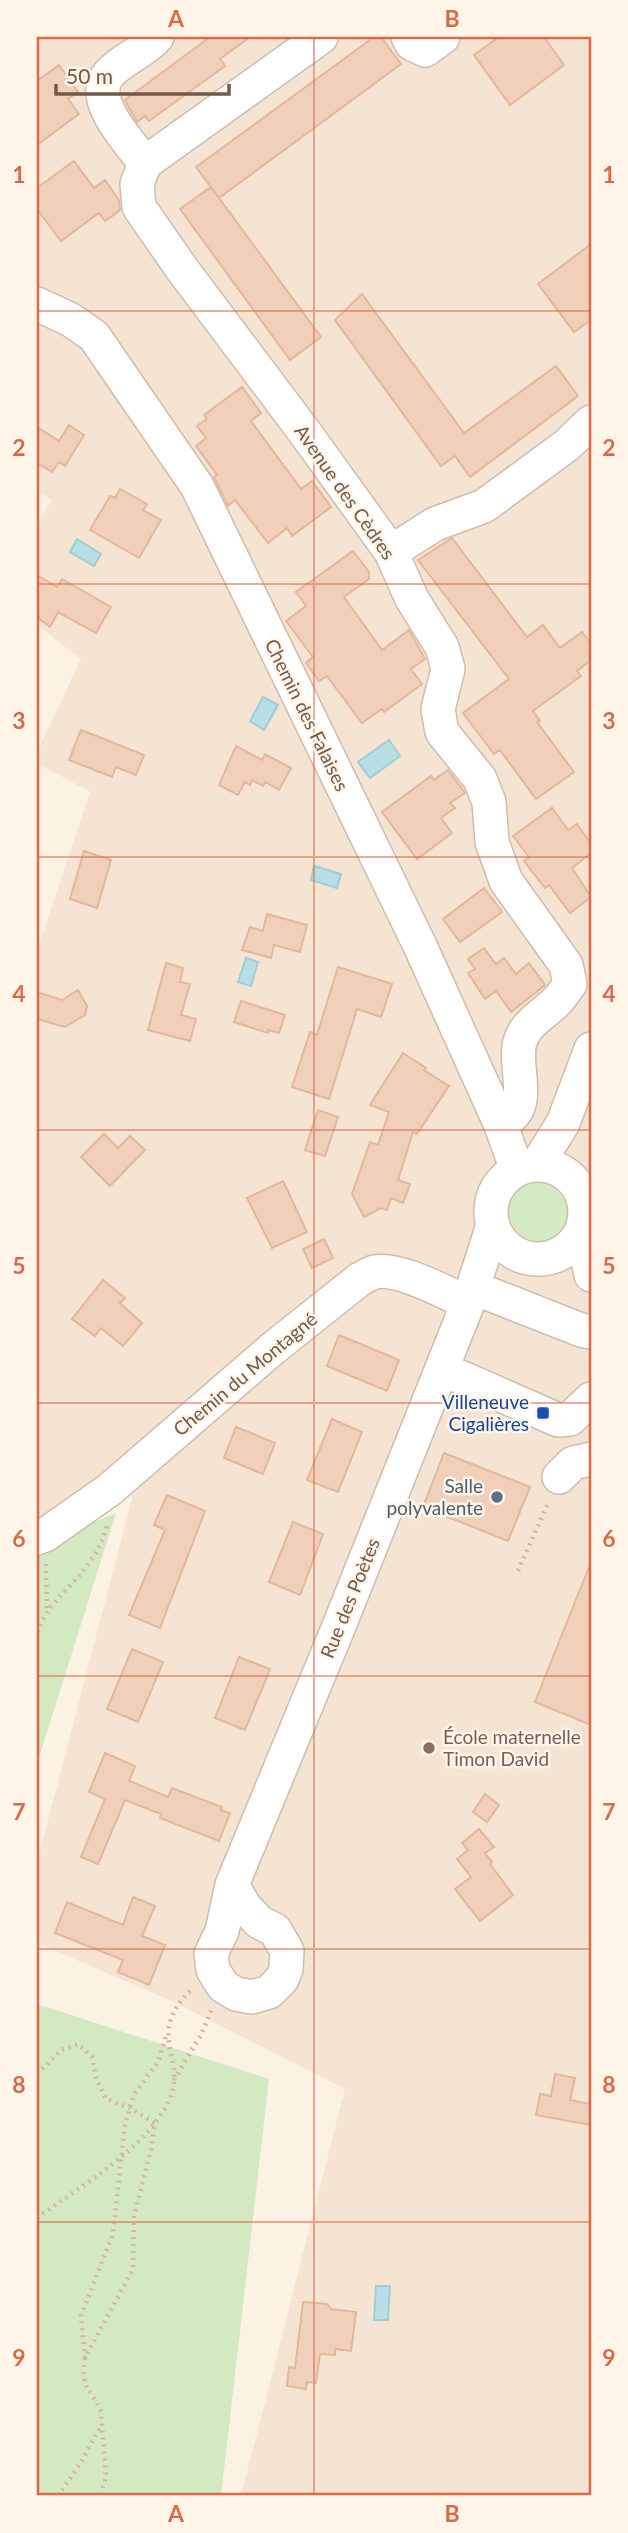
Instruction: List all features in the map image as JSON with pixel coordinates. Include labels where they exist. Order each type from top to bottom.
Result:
[{"type":"street","points":[[157,37],[108,75],[102,93],[105,108],[145,163],[321,37]]},
{"type":"street","points":[[408,37],[412,44],[425,50],[443,37]]},
{"type":"street","name":"Avenue des Cèdres","points":[[145,163],[136,184],[139,206],[182,269],[306,433],[391,552],[412,598],[442,647],[448,669],[438,709],[442,732],[480,779],[489,802],[492,842],[506,881],[566,965],[570,984],[559,1000],[529,1024],[520,1044],[518,1069],[521,1096],[517,1112],[512,1118],[500,1123]]},
{"type":"street","name":"Chemin des Falaises","points":[[37,304],[71,320],[94,336],[197,486],[421,948],[500,1123],[554,1170]]},
{"type":"street","points":[[391,552],[435,524],[484,506],[567,445],[591,422]]},
{"type":"street","points":[[554,1170],[563,1123],[591,1049]]},
{"type":"street","points":[[554,1170],[580,1190],[583,1240],[539,1259],[517,1254],[500,1236],[493,1200],[498,1188],[554,1170]]},
{"type":"street","name":"Rue des Poètes","points":[[218,1978],[211,1954],[222,1931],[232,1885],[340,1626],[474,1287],[500,1236]]},
{"type":"street","name":"Chemin du Montagné","points":[[41,1536],[109,1490],[271,1350],[360,1279],[376,1272],[393,1273],[430,1286],[474,1287],[580,1331],[591,1332]]},
{"type":"street","points":[[442,1369],[558,1420],[570,1419],[591,1399]]},
{"type":"street","points":[[559,1477],[573,1463],[591,1459]]},
{"type":"street","points":[[218,1978],[236,1994],[252,1997],[268,1992],[282,1979],[286,1969],[287,1951],[275,1930],[259,1922],[245,1907],[232,1885]]},
{"type":"path","points":[[519,1571],[559,1477]]},
{"type":"path","points":[[37,1632],[47,1611],[92,1562],[102,1544],[108,1523],[109,1490]]},
{"type":"path","points":[[41,1536],[47,1611]]},
{"type":"path","points":[[102,2496],[106,2476],[101,2412],[84,2385],[85,2358],[80,2316],[113,2233],[125,2124],[134,2094],[158,2062],[173,2013],[189,1992],[218,1978]]},
{"type":"path","points":[[37,2218],[121,2159],[155,2123],[171,2096],[174,2080],[201,2035],[218,1978]]},
{"type":"path","points":[[166,2036],[174,2080]]},
{"type":"path","points":[[37,2074],[61,2050],[78,2044],[92,2057],[96,2077],[106,2099],[130,2108],[155,2123]]},
{"type":"path","points":[[85,2358],[133,2269],[134,2216],[155,2123]]},
{"type":"path","points":[[58,2496],[102,2425]]},
{"type":"shaded area","points":[[37,37],[591,37],[591,2496],[241,2496],[345,2089],[174,2002],[37,1943],[37,1863],[132,1498],[121,1461],[37,1525],[37,951],[90,792],[37,763],[37,752],[81,659],[37,625],[37,526],[51,500],[37,490]]},
{"type":"green space","points":[[539,1181],[556,1186],[564,1194],[569,1211],[564,1228],[556,1236],[539,1241],[522,1236],[514,1228],[509,1211],[514,1194],[522,1186]]},
{"type":"green space","points":[[116,1513],[37,1764],[37,1546]]},
{"type":"green space","points":[[37,2004],[269,2079],[221,2496],[37,2496]]},
{"type":"water","points":[[77,539],[101,554],[94,566],[70,552]]},
{"type":"water","points":[[263,697],[278,705],[264,730],[250,721]]},
{"type":"water","points":[[389,740],[400,756],[370,778],[358,762]]},
{"type":"water","points":[[314,866],[341,874],[337,888],[311,880]]},
{"type":"water","points":[[246,958],[258,962],[251,986],[238,982]]},
{"type":"water","points":[[376,2286],[390,2286],[388,2320],[374,2320]]},
{"type":"building","points":[[210,37],[250,37],[220,59],[225,66],[149,121],[145,116],[137,122],[125,100]]},
{"type":"building","points":[[374,37],[381,37],[401,64],[219,198],[196,167]]},
{"type":"building","points":[[499,37],[544,37],[564,65],[510,105],[474,55]]},
{"type":"building","points":[[59,65],[78,92],[68,99],[79,114],[37,145],[37,81]]},
{"type":"building","points":[[74,161],[94,188],[105,180],[119,200],[120,210],[105,221],[99,213],[61,241],[37,209],[37,188]]},
{"type":"building","points":[[211,187],[321,337],[290,360],[180,209]]},
{"type":"building","points":[[591,244],[591,320],[574,332],[538,284]]},
{"type":"building","points":[[362,294],[464,433],[556,366],[578,396],[470,477],[455,456],[441,466],[335,320]]},
{"type":"building","points":[[242,387],[261,413],[251,421],[301,489],[312,481],[331,507],[292,536],[287,528],[268,543],[235,500],[228,506],[214,477],[217,475],[196,446],[206,438],[197,426],[207,419],[204,415]]},
{"type":"building","points":[[69,425],[84,435],[65,466],[59,462],[52,472],[37,463],[37,427],[59,441]]},
{"type":"building","points":[[120,489],[147,504],[143,510],[161,520],[139,558],[90,530],[110,496],[115,498]]},
{"type":"building","points":[[452,538],[527,637],[543,625],[560,648],[582,632],[591,644],[591,660],[577,671],[581,676],[533,711],[540,721],[537,722],[574,772],[536,799],[500,750],[494,754],[463,713],[509,679],[418,560]]},
{"type":"building","points":[[353,551],[369,572],[369,579],[344,597],[382,650],[409,630],[425,659],[411,669],[422,684],[384,712],[382,709],[362,723],[327,676],[319,681],[306,663],[313,657],[286,621],[306,606],[296,592]]},
{"type":"building","points":[[37,575],[57,587],[62,579],[111,607],[96,633],[58,612],[50,627],[37,617]]},
{"type":"building","points":[[81,730],[144,755],[136,775],[116,767],[112,777],[69,760]]},
{"type":"building","points":[[236,746],[262,760],[265,754],[291,768],[279,790],[265,782],[263,786],[252,780],[250,785],[245,782],[238,795],[219,785]]},
{"type":"building","points":[[448,770],[465,793],[450,803],[455,808],[441,818],[452,833],[417,859],[382,812],[431,776],[434,780]]},
{"type":"building","points":[[552,808],[568,830],[577,824],[591,844],[591,853],[572,868],[591,897],[570,913],[549,885],[545,888],[524,861],[529,857],[513,836]]},
{"type":"building","points":[[84,851],[111,860],[97,908],[70,899]]},
{"type":"building","points":[[484,888],[502,912],[460,942],[443,919]]},
{"type":"building","points":[[267,914],[307,925],[300,952],[274,945],[271,958],[242,950],[250,927],[263,931]]},
{"type":"building","points":[[484,948],[496,964],[504,958],[516,974],[529,963],[545,985],[511,1012],[496,991],[485,999],[468,973],[475,969],[468,959]]},
{"type":"building","points":[[166,963],[183,968],[180,982],[190,984],[181,1015],[196,1019],[190,1041],[148,1030]]},
{"type":"building","points":[[338,967],[392,984],[381,1017],[357,1009],[329,1099],[292,1087],[310,1032],[317,1035]]},
{"type":"building","points":[[78,990],[87,1006],[85,1015],[65,1027],[37,1019],[37,992],[62,1000]]},
{"type":"building","points":[[241,1001],[285,1015],[279,1033],[268,1030],[268,1033],[234,1022]]},
{"type":"building","points":[[403,1053],[449,1086],[417,1134],[413,1132],[398,1180],[410,1184],[403,1203],[391,1198],[387,1210],[381,1208],[364,1217],[352,1194],[370,1142],[378,1145],[389,1112],[370,1105]]},
{"type":"building","points":[[318,1110],[338,1117],[325,1156],[305,1150]]},
{"type":"building","points":[[104,1134],[118,1148],[130,1136],[145,1150],[110,1186],[81,1157]]},
{"type":"building","points":[[283,1181],[307,1232],[272,1248],[247,1198]]},
{"type":"building","points":[[324,1239],[333,1258],[312,1268],[303,1249]]},
{"type":"building","points":[[103,1280],[125,1298],[120,1303],[142,1323],[123,1346],[101,1328],[95,1336],[72,1319]]},
{"type":"building","points":[[339,1335],[399,1360],[387,1391],[327,1366]]},
{"type":"building","points":[[332,1419],[362,1432],[338,1492],[307,1480]]},
{"type":"building","points":[[236,1427],[275,1443],[263,1474],[224,1458]]},
{"type":"building","points":[[444,1453],[530,1487],[508,1541],[423,1507]]},
{"type":"building","points":[[167,1495],[205,1511],[160,1628],[129,1615],[165,1530],[154,1525]]},
{"type":"building","points":[[293,1522],[323,1534],[300,1595],[269,1582]]},
{"type":"building","points":[[591,1565],[591,1725],[535,1702]]},
{"type":"building","points":[[132,1649],[163,1662],[138,1722],[107,1709]]},
{"type":"building","points":[[239,1657],[270,1669],[245,1730],[215,1718]]},
{"type":"building","points":[[105,1753],[135,1766],[129,1781],[168,1797],[172,1788],[222,1807],[221,1810],[230,1813],[219,1841],[160,1818],[161,1814],[125,1800],[98,1864],[81,1857],[105,1799],[89,1792]]},
{"type":"building","points":[[485,1794],[499,1805],[487,1822],[473,1812]]},
{"type":"building","points":[[479,1829],[494,1847],[485,1853],[492,1862],[490,1864],[513,1895],[480,1921],[455,1889],[471,1877],[457,1859],[468,1850],[462,1843]]},
{"type":"building","points":[[133,1897],[155,1906],[142,1936],[165,1945],[149,1985],[118,1972],[123,1960],[55,1933],[67,1902],[123,1925]]},
{"type":"building","points":[[555,2074],[575,2078],[570,2100],[591,2104],[591,2125],[536,2115],[540,2094],[551,2096]]},
{"type":"building","points":[[303,2302],[327,2304],[331,2309],[356,2312],[351,2351],[335,2349],[335,2355],[320,2354],[316,2383],[307,2382],[306,2389],[287,2386],[289,2367],[295,2368]]},
{"type":"place","name":"Villeneuve Cigalières","points":[[543,1413]]},
{"type":"place","name":"Salle polyvalente","points":[[497,1497]]},
{"type":"place","name":"École maternelle Timon David","points":[[429,1748]]}]
